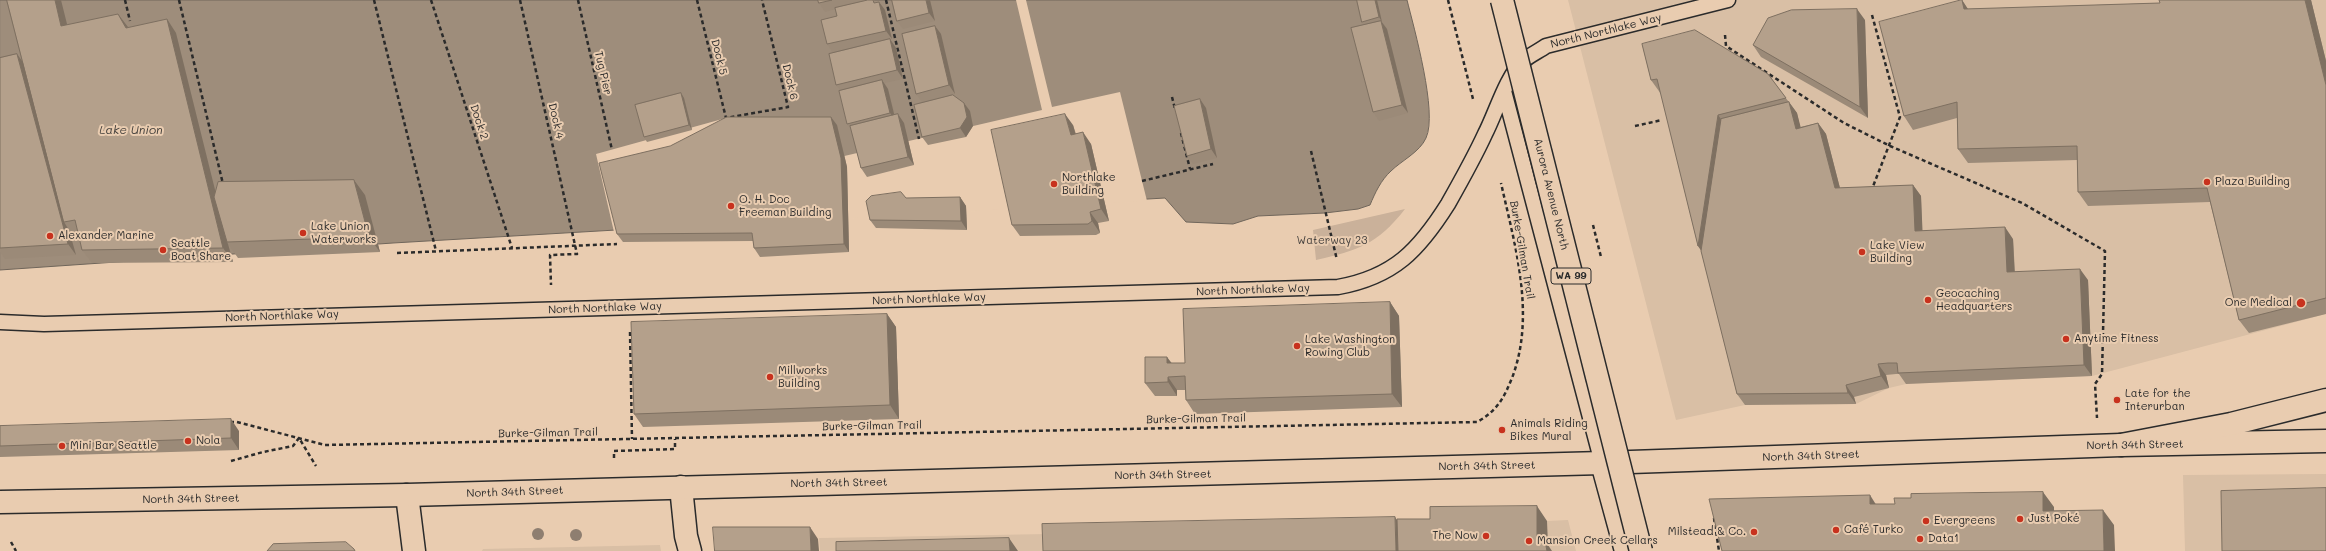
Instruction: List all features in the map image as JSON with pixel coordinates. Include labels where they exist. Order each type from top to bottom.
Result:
[{"type":"main road","name":"Aurora Avenue North","points":[[1502,0],[1641,551]]},
{"type":"main road","points":[[2121,445],[2231,424],[2326,400]]},
{"type":"main road","name":"North 34th Street","points":[[0,502],[407,495],[1602,463],[2121,445],[2326,441]]},
{"type":"main road","points":[[1602,463],[1626,551]]},
{"type":"main road","points":[[681,487],[686,536],[690,551]]},
{"type":"main road","points":[[407,495],[414,551]]},
{"type":"lane","name":"North Northlake Way","points":[[0,322],[44,324],[1305,289],[1358,284],[1393,268],[1407,257],[1431,230],[1464,177],[1504,91],[1523,61],[1546,46],[1728,0]]},
{"type":"lane","points":[[1504,91],[1602,463]]},
{"type":"path","points":[[125,0],[130,21]]},
{"type":"path","points":[[179,0],[225,191]]},
{"type":"path","points":[[374,0],[436,251]]},
{"type":"path","name":"Dock 2","points":[[431,0],[512,248]]},
{"type":"path","name":"Dock 4","points":[[520,0],[576,246]]},
{"type":"path","name":"Tug Pier","points":[[578,0],[612,150]]},
{"type":"path","name":"Dock 5","points":[[697,0],[726,118]]},
{"type":"path","name":"Dock 6","points":[[726,118],[788,107],[762,0]]},
{"type":"path","points":[[886,0],[919,139]]},
{"type":"path","points":[[1448,0],[1471,91]]},
{"type":"path","points":[[1871,192],[1900,117],[1872,15]]},
{"type":"path","points":[[1725,34],[1726,46],[1844,123],[1890,146],[2022,203],[2105,251],[2102,374],[2095,384],[2097,420]]},
{"type":"path","points":[[1172,97],[1176,111]]},
{"type":"path","points":[[1635,126],[1662,120]]},
{"type":"path","points":[[1180,126],[1190,170]]},
{"type":"path","points":[[1311,151],[1336,260]]},
{"type":"path","points":[[1142,181],[1213,164]]},
{"type":"path","name":"Burke-Gilman Trail","points":[[223,422],[237,422],[325,445],[1477,422],[1498,407],[1507,391],[1516,367],[1523,334],[1524,312],[1521,280],[1500,177]]},
{"type":"path","points":[[1593,225],[1601,257]]},
{"type":"path","points":[[397,253],[617,244]]},
{"type":"path","points":[[552,309],[550,255],[578,254],[576,246]]},
{"type":"path","points":[[630,328],[632,439]]},
{"type":"path","points":[[232,461],[263,452],[293,446],[299,438],[316,466]]},
{"type":"path","points":[[614,458],[614,451],[675,449],[675,439]]},
{"type":"path","points":[[1713,511],[1719,551]]},
{"type":"path","points":[[11,542],[16,551]]},
{"type":"shaded area","points":[[1568,0],[2326,0],[2326,314],[2092,376],[1906,384],[1889,388],[1856,404],[1745,405],[1676,420]]},
{"type":"shaded area","points":[[2326,474],[2326,551],[2185,551],[2183,475]]},
{"type":"shaded area","points":[[1568,520],[1576,551],[1407,551],[1547,521]]},
{"type":"shaded area","points":[[1048,534],[1048,551],[820,551],[819,538]]},
{"type":"shaded area","points":[[660,545],[661,551],[482,551],[483,549]]},
{"type":"green space","name":"Waterway 23","points":[[1405,209],[1385,231],[1366,244],[1344,253],[1316,260],[1313,230]]},
{"type":"water","name":"Lake Union","points":[[0,0],[1407,0],[1424,70],[1429,110],[1429,126],[1423,143],[1415,152],[1395,167],[1384,178],[1370,205],[1358,209],[1325,213],[1258,216],[1233,224],[1186,222],[1165,198],[393,243],[0,270]]},
{"type":"pier","points":[[1016,0],[1026,0],[1052,107],[1120,92],[1147,201],[614,232],[596,154],[726,118],[831,122],[840,157],[1042,110]]},
{"type":"building","points":[[7,0],[55,0],[61,26],[118,14],[126,28],[167,19],[223,248],[82,250],[75,220],[64,222]]},
{"type":"building","points":[[818,0],[832,0],[819,3]]},
{"type":"building","points":[[873,0],[874,3],[879,2],[886,31],[827,44],[821,20],[837,16],[835,8]]},
{"type":"building","points":[[892,0],[926,0],[929,13],[897,21]]},
{"type":"building","points":[[1357,0],[1375,0],[1379,17],[1362,22]]},
{"type":"building","name":"Plaza Building","points":[[1962,0],[1964,9],[2160,3],[2159,0],[2305,0],[2326,85],[2326,298],[2239,320],[2207,188],[2078,192],[2077,146],[1958,149],[1957,102],[1904,116],[1879,22]]},
{"type":"building","points":[[1857,9],[1860,107],[1753,45],[1768,18],[1791,10]]},
{"type":"building","points":[[1381,21],[1402,105],[1373,112],[1351,28]]},
{"type":"building","points":[[935,26],[949,85],[916,94],[902,34]]},
{"type":"building","points":[[1695,30],[1768,74],[1786,98],[1718,115],[1698,246],[1657,79],[1651,80],[1642,44]]},
{"type":"building","points":[[890,39],[897,70],[836,85],[829,54]]},
{"type":"building","points":[[17,54],[68,244],[0,248],[0,58]]},
{"type":"building","points":[[882,80],[890,113],[847,124],[839,91]]},
{"type":"building","points":[[681,93],[689,125],[644,137],[635,105]]},
{"type":"building","points":[[953,95],[964,103],[967,117],[960,128],[922,137],[914,105]]},
{"type":"building","points":[[1200,99],[1211,149],[1187,156],[1174,106]]},
{"type":"building","name":"Lake View Building","points":[[1789,102],[1796,129],[1818,123],[1835,188],[1913,185],[1915,231],[2005,227],[2007,272],[2080,269],[2084,365],[1898,373],[1897,363],[1888,363],[1878,364],[1881,376],[1846,385],[1848,393],[1737,394],[1701,251],[1721,119]]},
{"type":"building","points":[[898,114],[908,157],[861,168],[850,126]]},
{"type":"building","name":"Northlake Building","points":[[1065,114],[1071,135],[1083,132],[1101,209],[1090,212],[1092,221],[1088,224],[1012,225],[991,130]]},
{"type":"building","name":"O. H. Doc Freeman Building","points":[[727,117],[831,117],[841,158],[844,244],[754,248],[752,233],[617,234],[599,163],[670,146]]},
{"type":"building","name":"Lake Union Waterworks","points":[[354,180],[369,237],[227,242],[214,197],[218,182]]},
{"type":"building","points":[[901,192],[906,198],[960,197],[961,221],[870,220],[866,201],[871,196]]},
{"type":"building","name":"Lake Washington Rowing Club","points":[[1390,302],[1392,394],[1186,400],[1185,376],[1168,377],[1168,382],[1145,383],[1145,357],[1167,357],[1167,363],[1185,363],[1183,309]]},
{"type":"building","name":"Millworks Building","points":[[887,314],[890,405],[634,414],[631,322]]},
{"type":"building","points":[[231,419],[231,438],[0,446],[0,426]]},
{"type":"building","points":[[2326,488],[2326,551],[2222,551],[2221,491]]},
{"type":"building","name":"Data1","points":[[2043,492],[2043,511],[2103,510],[2104,551],[1722,551],[1709,499],[1870,495],[1870,504],[1895,504],[1894,498],[1911,498],[1911,494]]},
{"type":"building","points":[[1537,506],[1537,542],[1545,541],[1547,551],[1398,551],[1397,519],[1430,519],[1430,507]]},
{"type":"building","points":[[1395,517],[1396,551],[1043,551],[1042,524]]},
{"type":"building","points":[[713,527],[810,527],[811,551],[715,551]]},
{"type":"building","points":[[1009,538],[1010,551],[836,551],[836,542]]},
{"type":"building","points":[[346,542],[355,551],[267,551],[273,544]]},
{"type":"place","name":"Plaza Building","points":[[2207,182]]},
{"type":"place","name":"Northlake Building","points":[[1054,184]]},
{"type":"place","name":"O. H. Doc Freeman Building","points":[[731,206]]},
{"type":"place","name":"Lake Union Waterworks","points":[[303,233]]},
{"type":"place","name":"Alexander Marine","points":[[50,236]]},
{"type":"place","name":"Seattle Boat Share","points":[[163,250]]},
{"type":"place","name":"Lake View Building","points":[[1862,252]]},
{"type":"place","name":"Geocaching Headquarters","points":[[1928,300]]},
{"type":"place","name":"One Medical","points":[[2301,303]]},
{"type":"place","name":"Anytime Fitness","points":[[2066,339]]},
{"type":"place","name":"Lake Washington Rowing Club","points":[[1297,346]]},
{"type":"place","name":"Millworks Building","points":[[770,377]]},
{"type":"place","name":"Late for the Interurban","points":[[2117,400]]},
{"type":"place","name":"Animals Riding Bikes Mural","points":[[1502,430]]},
{"type":"place","name":"Nola","points":[[188,441]]},
{"type":"place","name":"Mini Bar Seattle","points":[[62,446]]},
{"type":"place","name":"Just Poké","points":[[2020,519]]},
{"type":"place","name":"Evergreens","points":[[1926,521]]},
{"type":"place","name":"Café Turko","points":[[1836,530]]},
{"type":"place","name":"Milstead & Co.","points":[[1754,532]]},
{"type":"place","name":"The Now","points":[[1486,536]]},
{"type":"place","name":"Data1","points":[[1920,539]]},
{"type":"place","name":"Mansion Creek Cellars","points":[[1529,541]]}]
